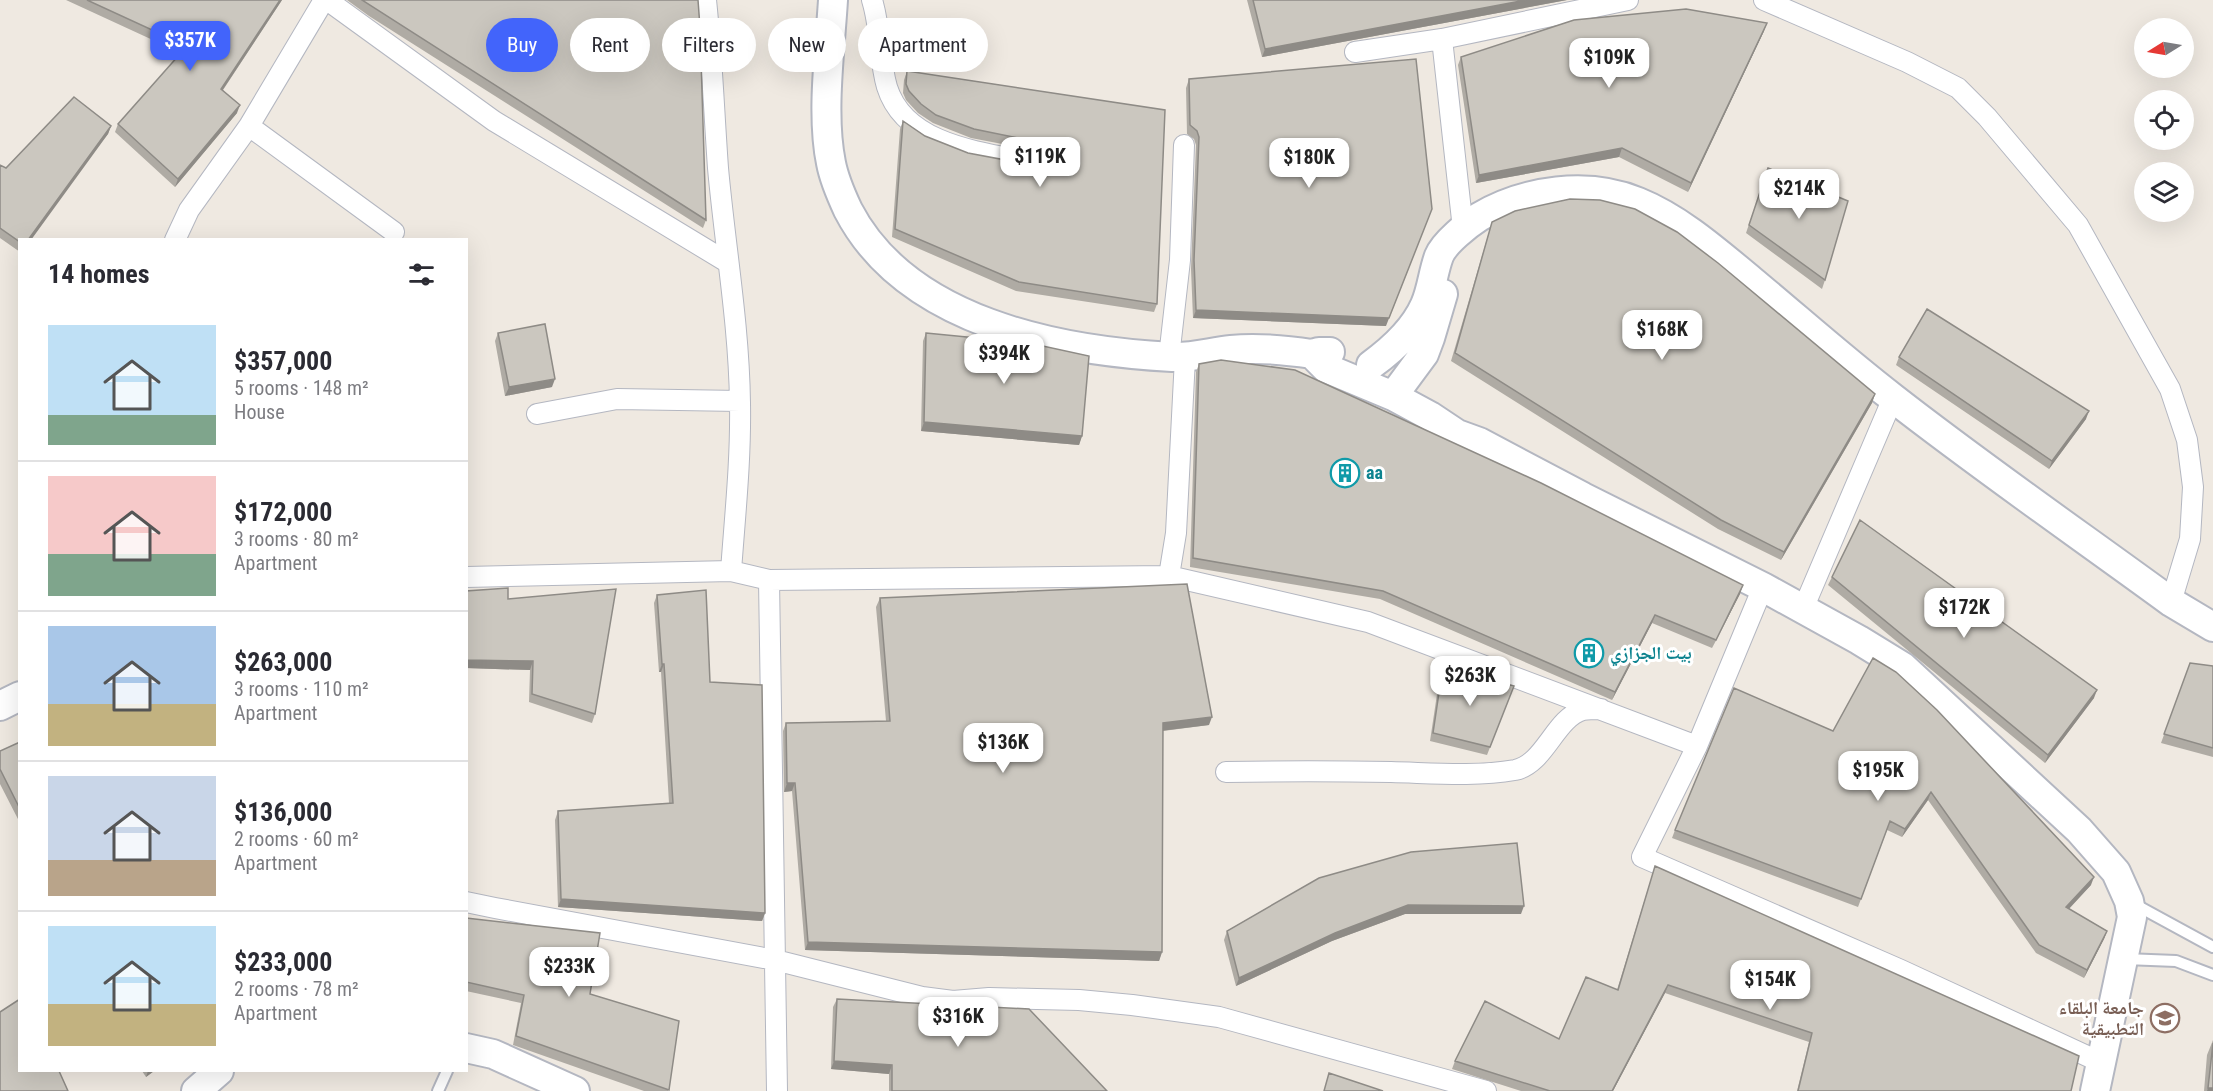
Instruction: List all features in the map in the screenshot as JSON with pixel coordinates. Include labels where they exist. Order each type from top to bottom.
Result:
[{"type":"street","points":[[176,238],[189,210],[249,126],[326,0],[494,122],[727,262]]},
{"type":"street","points":[[706,0],[718,169],[727,262],[736,322],[740,401],[740,458],[731,571]]},
{"type":"street","points":[[833,0],[826,135],[831,166],[841,195],[855,223],[873,248],[895,269],[944,304],[974,319],[1017,334],[1062,344],[1128,354],[1177,357],[1255,348],[1312,354],[1335,353],[1371,365],[1431,416],[1457,434],[1479,442],[1763,587],[1903,667],[2079,830],[2116,872],[2129,901],[2132,917],[2095,1091]]},
{"type":"street","points":[[872,0],[879,28],[887,85],[892,99],[913,126],[940,140],[964,148],[1031,162]]},
{"type":"street","points":[[1355,52],[1442,39],[1629,0]]},
{"type":"street","points":[[1764,0],[1907,62],[1958,88],[1987,117],[2078,225],[2170,389],[2187,440],[2193,487],[2190,539],[2171,602]]},
{"type":"street","points":[[1398,388],[1415,368],[1430,338],[1452,261],[1456,236],[1442,39]]},
{"type":"street","points":[[249,126],[394,232]]},
{"type":"street","points":[[1169,576],[1176,533],[1177,357],[1184,145]]},
{"type":"street","points":[[1371,365],[1401,340],[1420,314],[1432,284],[1439,255],[1456,236],[1479,217],[1520,199],[1580,190],[1637,202],[1677,223],[1716,251],[1893,398],[2171,602],[2213,627]]},
{"type":"street","points":[[1312,354],[1326,368],[1398,388]]},
{"type":"street","points":[[1803,609],[1893,398]]},
{"type":"street","points":[[537,414],[617,399],[740,401]]},
{"type":"street","points":[[468,577],[731,571],[769,580],[1169,576],[1368,622],[1697,746]]},
{"type":"street","points":[[769,580],[777,1091]]},
{"type":"street","points":[[1763,587],[1697,746],[1642,857],[1901,970],[2100,1062]]},
{"type":"street","points":[[0,706],[18,697]]},
{"type":"street","points":[[1226,772],[1427,774],[1518,769],[1536,757],[1570,717],[1584,710],[1601,709]]},
{"type":"street","points":[[468,902],[775,960],[922,997],[953,1000],[989,998],[1078,1000],[1219,1017],[1486,1091]]},
{"type":"street","points":[[468,1036],[480,1051],[575,1091]]},
{"type":"street","points":[[196,1091],[218,1072]]},
{"type":"lane","points":[[2129,901],[2213,947]]},
{"type":"lane","points":[[2124,959],[2176,961],[2213,975]]},
{"type":"lane","points":[[438,1091],[447,1072]]},
{"type":"building","points":[[87,0],[280,0],[221,89],[240,105],[178,179],[118,124],[187,46]]},
{"type":"building","points":[[362,0],[698,0],[699,18],[662,18],[662,72],[701,72],[706,220]]},
{"type":"building","points":[[1253,0],[1526,0],[1265,49]]},
{"type":"building","points":[[1686,9],[1767,23],[1691,183],[1622,148],[1479,175],[1461,57],[1574,20]]},
{"type":"building","points":[[1416,59],[1432,209],[1389,318],[1196,310],[1194,260],[1199,137],[1197,131],[1190,125],[1189,79]]},
{"type":"building","points":[[907,72],[914,72],[1165,110],[1157,304],[1019,282],[895,229],[903,121],[925,136],[968,153],[1032,165],[1043,162],[1046,155],[1045,149],[1037,142],[974,129],[936,115],[921,104],[906,84]]},
{"type":"building","points":[[74,97],[111,126],[29,238],[18,238],[18,241],[0,228],[0,165],[6,168]]},
{"type":"building","points":[[1768,168],[1848,201],[1825,280],[1749,225]]},
{"type":"building","points":[[1570,199],[1600,200],[1635,209],[1677,232],[1718,263],[1875,394],[1784,552],[1721,520],[1455,353],[1492,222],[1515,211]]},
{"type":"building","points":[[1927,309],[2089,411],[2052,461],[1899,357]]},
{"type":"building","points":[[545,324],[555,379],[509,387],[498,333]]},
{"type":"building","points":[[926,333],[1029,343],[1089,356],[1082,436],[924,422]]},
{"type":"building","name":"aa","points":[[1221,360],[1295,370],[1541,483],[1743,585],[1716,640],[1655,615],[1615,692],[1383,591],[1193,558],[1199,364]]},
{"type":"building","points":[[1860,520],[2097,690],[2048,755],[1832,577]]},
{"type":"building","points":[[1187,584],[1212,717],[1163,723],[1162,952],[808,942],[795,783],[787,783],[786,723],[890,721],[880,598]]},
{"type":"building","points":[[508,588],[508,599],[616,589],[595,714],[532,694],[533,661],[468,660],[468,591]]},
{"type":"building","points":[[706,590],[710,682],[762,685],[765,913],[561,899],[558,811],[673,803],[657,595]]},
{"type":"building","points":[[1873,658],[1896,672],[1937,710],[2094,877],[2066,907],[2107,931],[2087,970],[2039,945],[1931,792],[1905,829],[1890,821],[1861,899],[1675,830],[1734,688],[1833,731]]},
{"type":"building","points":[[2190,663],[2213,666],[2213,748],[2164,734]]},
{"type":"building","points":[[1443,666],[1514,686],[1490,747],[1433,733]]},
{"type":"building","points":[[18,743],[18,805],[0,769],[0,751]]},
{"type":"building","points":[[1517,843],[1524,906],[1408,905],[1335,933],[1239,978],[1227,931],[1319,878],[1411,852]]},
{"type":"building","points":[[1655,866],[2079,1056],[2071,1091],[1798,1091],[1812,1033],[1668,985],[1612,1091],[1550,1091],[1455,1061],[1485,1001],[1559,1039],[1586,977],[1618,990]]},
{"type":"building","points":[[468,918],[600,933],[590,994],[679,1021],[669,1090],[516,1036],[524,995],[468,982]]},
{"type":"building","points":[[837,999],[1029,1009],[1107,1091],[892,1091],[892,1065],[834,1061]]},
{"type":"building","points":[[18,1000],[18,1072],[59,1072],[68,1091],[0,1091],[0,1012]]},
{"type":"building","points":[[2213,1043],[2213,1088],[2208,1088]]},
{"type":"building","points":[[1329,1073],[1383,1091],[1324,1091]]},
{"type":"place","name":"aa","points":[[1345,473]]},
{"type":"place","name":"بيت الجزازي","points":[[1589,653]]},
{"type":"place","name":"جامعة البلقاء التطبيقية","points":[[2165,1018]]}]
